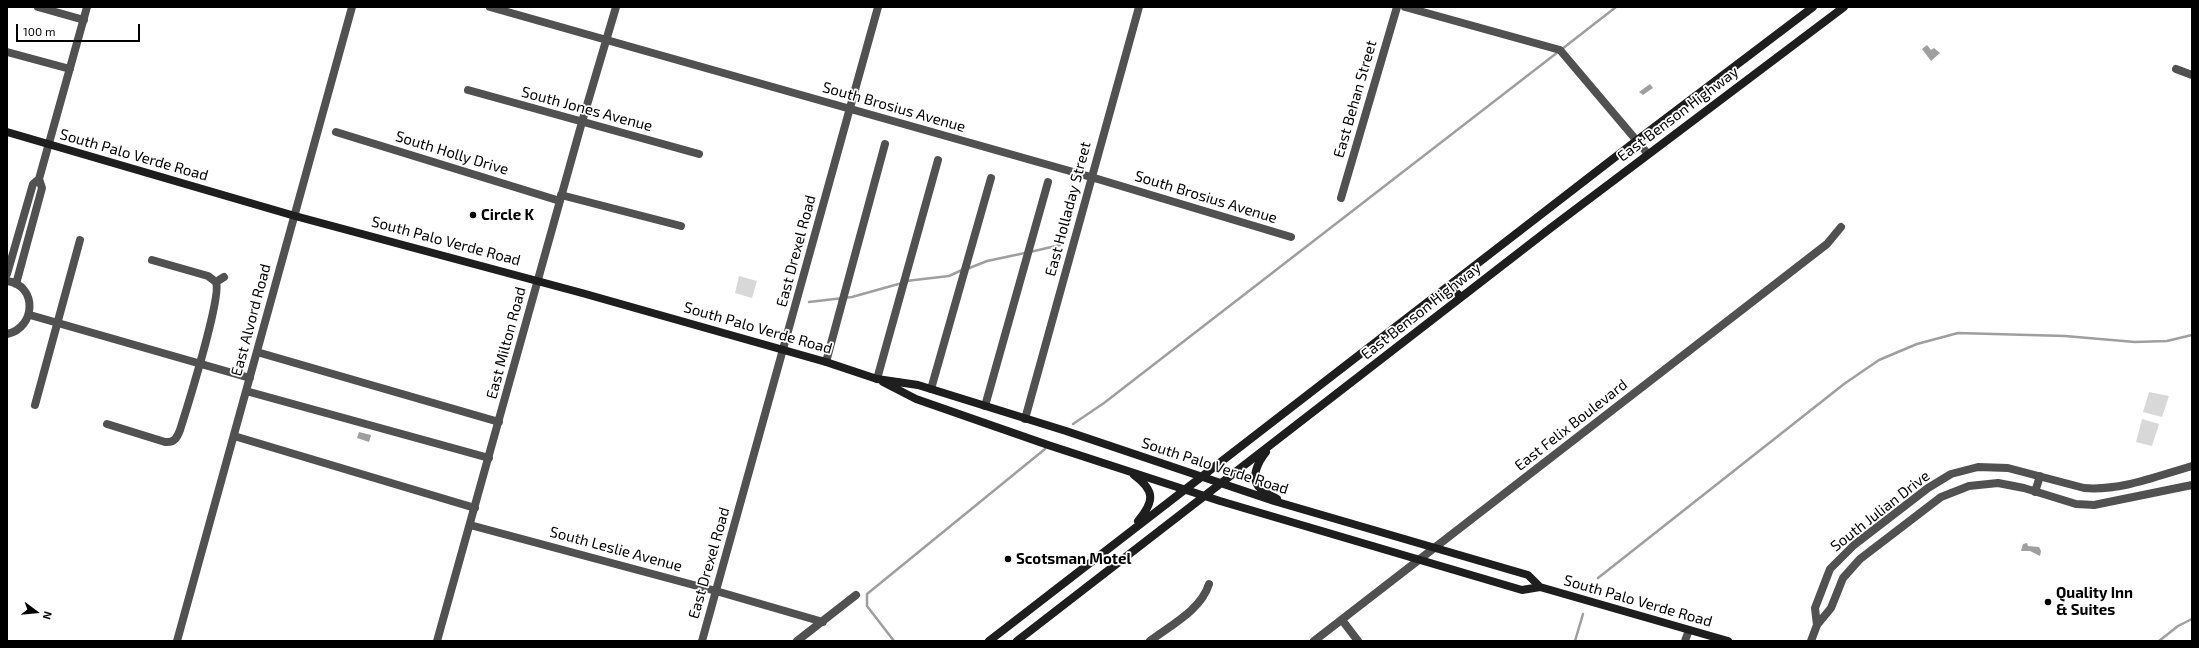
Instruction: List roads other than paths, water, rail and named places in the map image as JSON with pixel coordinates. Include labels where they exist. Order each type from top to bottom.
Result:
[{"type":"main road","name":"East Benson Highway","points":[[989,641],[1636,141],[1813,7]]},
{"type":"main road","name":"East Benson Highway","points":[[1017,641],[1461,297],[1844,7]]},
{"type":"main road","name":"South Palo Verde Road","points":[[7,132],[295,216],[538,280],[826,362],[877,379],[931,389],[1286,505],[1528,575],[1540,587]]},
{"type":"main road","points":[[1449,285],[1461,297]]},
{"type":"main road","name":"South Palo Verde Road","points":[[877,379],[916,399],[1048,445],[1205,496],[1522,590],[1540,587],[1728,641]]},
{"type":"main road","points":[[1272,443],[1260,459],[1255,477],[1260,488],[1286,505]]},
{"type":"main road","points":[[1124,537],[1148,509],[1151,501],[1150,492],[1143,481],[1129,471]]},
{"type":"street","points":[[38,7],[84,20]]},
{"type":"street","points":[[7,274],[33,184],[39,179],[88,7]]},
{"type":"street","name":"East Alvord Road","points":[[177,641],[352,7]]},
{"type":"street","name":"South Brosius Avenue","points":[[490,7],[1091,177],[1291,237]]},
{"type":"street","name":"East Milton Road","points":[[437,641],[582,122],[616,7]]},
{"type":"street","name":"East Drexel Road","points":[[702,641],[848,109],[878,7]]},
{"type":"street","name":"East Holladay Street","points":[[1025,419],[1139,7]]},
{"type":"street","name":"East Behan Street","points":[[1341,198],[1397,7]]},
{"type":"street","points":[[1406,7],[1560,50],[1648,154]]},
{"type":"street","points":[[7,52],[70,69]]},
{"type":"street","points":[[2176,69],[2192,75]]},
{"type":"street","name":"South Jones Avenue","points":[[468,90],[699,154]]},
{"type":"street","name":"South Holly Drive","points":[[336,132],[561,198],[681,226]]},
{"type":"street","points":[[826,362],[885,144]]},
{"type":"street","points":[[877,379],[938,160]]},
{"type":"street","points":[[931,389],[991,178]]},
{"type":"street","points":[[16,284],[42,188],[39,179]]},
{"type":"street","points":[[985,406],[1048,182]]},
{"type":"street","name":"East Felix Boulevard","points":[[1314,641],[1435,549],[1827,244],[1841,227]]},
{"type":"street","points":[[35,406],[80,240]]},
{"type":"street","points":[[107,424],[176,444],[199,363],[218,292],[216,282],[208,276],[152,260]]},
{"type":"street","points":[[216,282],[224,277]]},
{"type":"street","points":[[7,281],[24,289],[31,306],[30,315],[20,328],[7,334]]},
{"type":"street","points":[[30,315],[250,378]]},
{"type":"street","points":[[257,352],[499,422]]},
{"type":"street","points":[[246,391],[489,458]]},
{"type":"street","points":[[234,436],[475,508]]},
{"type":"street","name":"South Julian Drive","points":[[1817,625],[1815,608],[1830,569],[1866,536],[1928,488],[1951,474],[1978,467],[2008,468],[2084,488],[2114,487],[2192,466]]},
{"type":"street","points":[[2035,492],[2040,476]]},
{"type":"street","name":"South Julian Drive","points":[[1811,641],[1817,625],[1831,608],[1843,578],[1860,559],[1941,498],[1968,486],[1998,483],[2076,504],[2094,505],[2192,485]]},
{"type":"street","points":[[2132,483],[2137,497]]},
{"type":"street","name":"South Leslie Avenue","points":[[470,524],[716,591],[823,622]]},
{"type":"street","points":[[1866,536],[1879,544]]},
{"type":"street","points":[[1150,641],[1196,606],[1204,596],[1209,584]]},
{"type":"street","points":[[797,641],[856,595]]},
{"type":"street","points":[[1342,620],[1358,641]]},
{"type":"street","points":[[1685,641],[1689,630]]},
{"type":"waterway","points":[[1562,49],[1616,7]]},
{"type":"waterway","points":[[1073,424],[1104,403],[1558,52]]},
{"type":"waterway","points":[[1030,252],[1060,245]]},
{"type":"waterway","points":[[967,269],[987,261],[1025,253]]},
{"type":"waterway","points":[[906,281],[949,276],[962,270]]},
{"type":"waterway","points":[[809,302],[852,297],[902,283]]},
{"type":"waterway","points":[[1598,578],[1844,384],[1879,360],[1917,344],[1958,333],[2065,336],[2135,342],[2167,341],[2192,335]]},
{"type":"waterway","points":[[894,641],[867,606],[867,594],[1045,449]]},
{"type":"waterway","points":[[1575,641],[1583,614]]},
{"type":"waterway","points":[[2159,641],[2178,626],[2192,619]]},
{"type":"place","name":"Circle K","points":[[473,215]]},
{"type":"place","name":"Scotsman Motel","points":[[1008,559]]},
{"type":"place","name":"Quality Inn & Suites","points":[[2048,602]]}]
